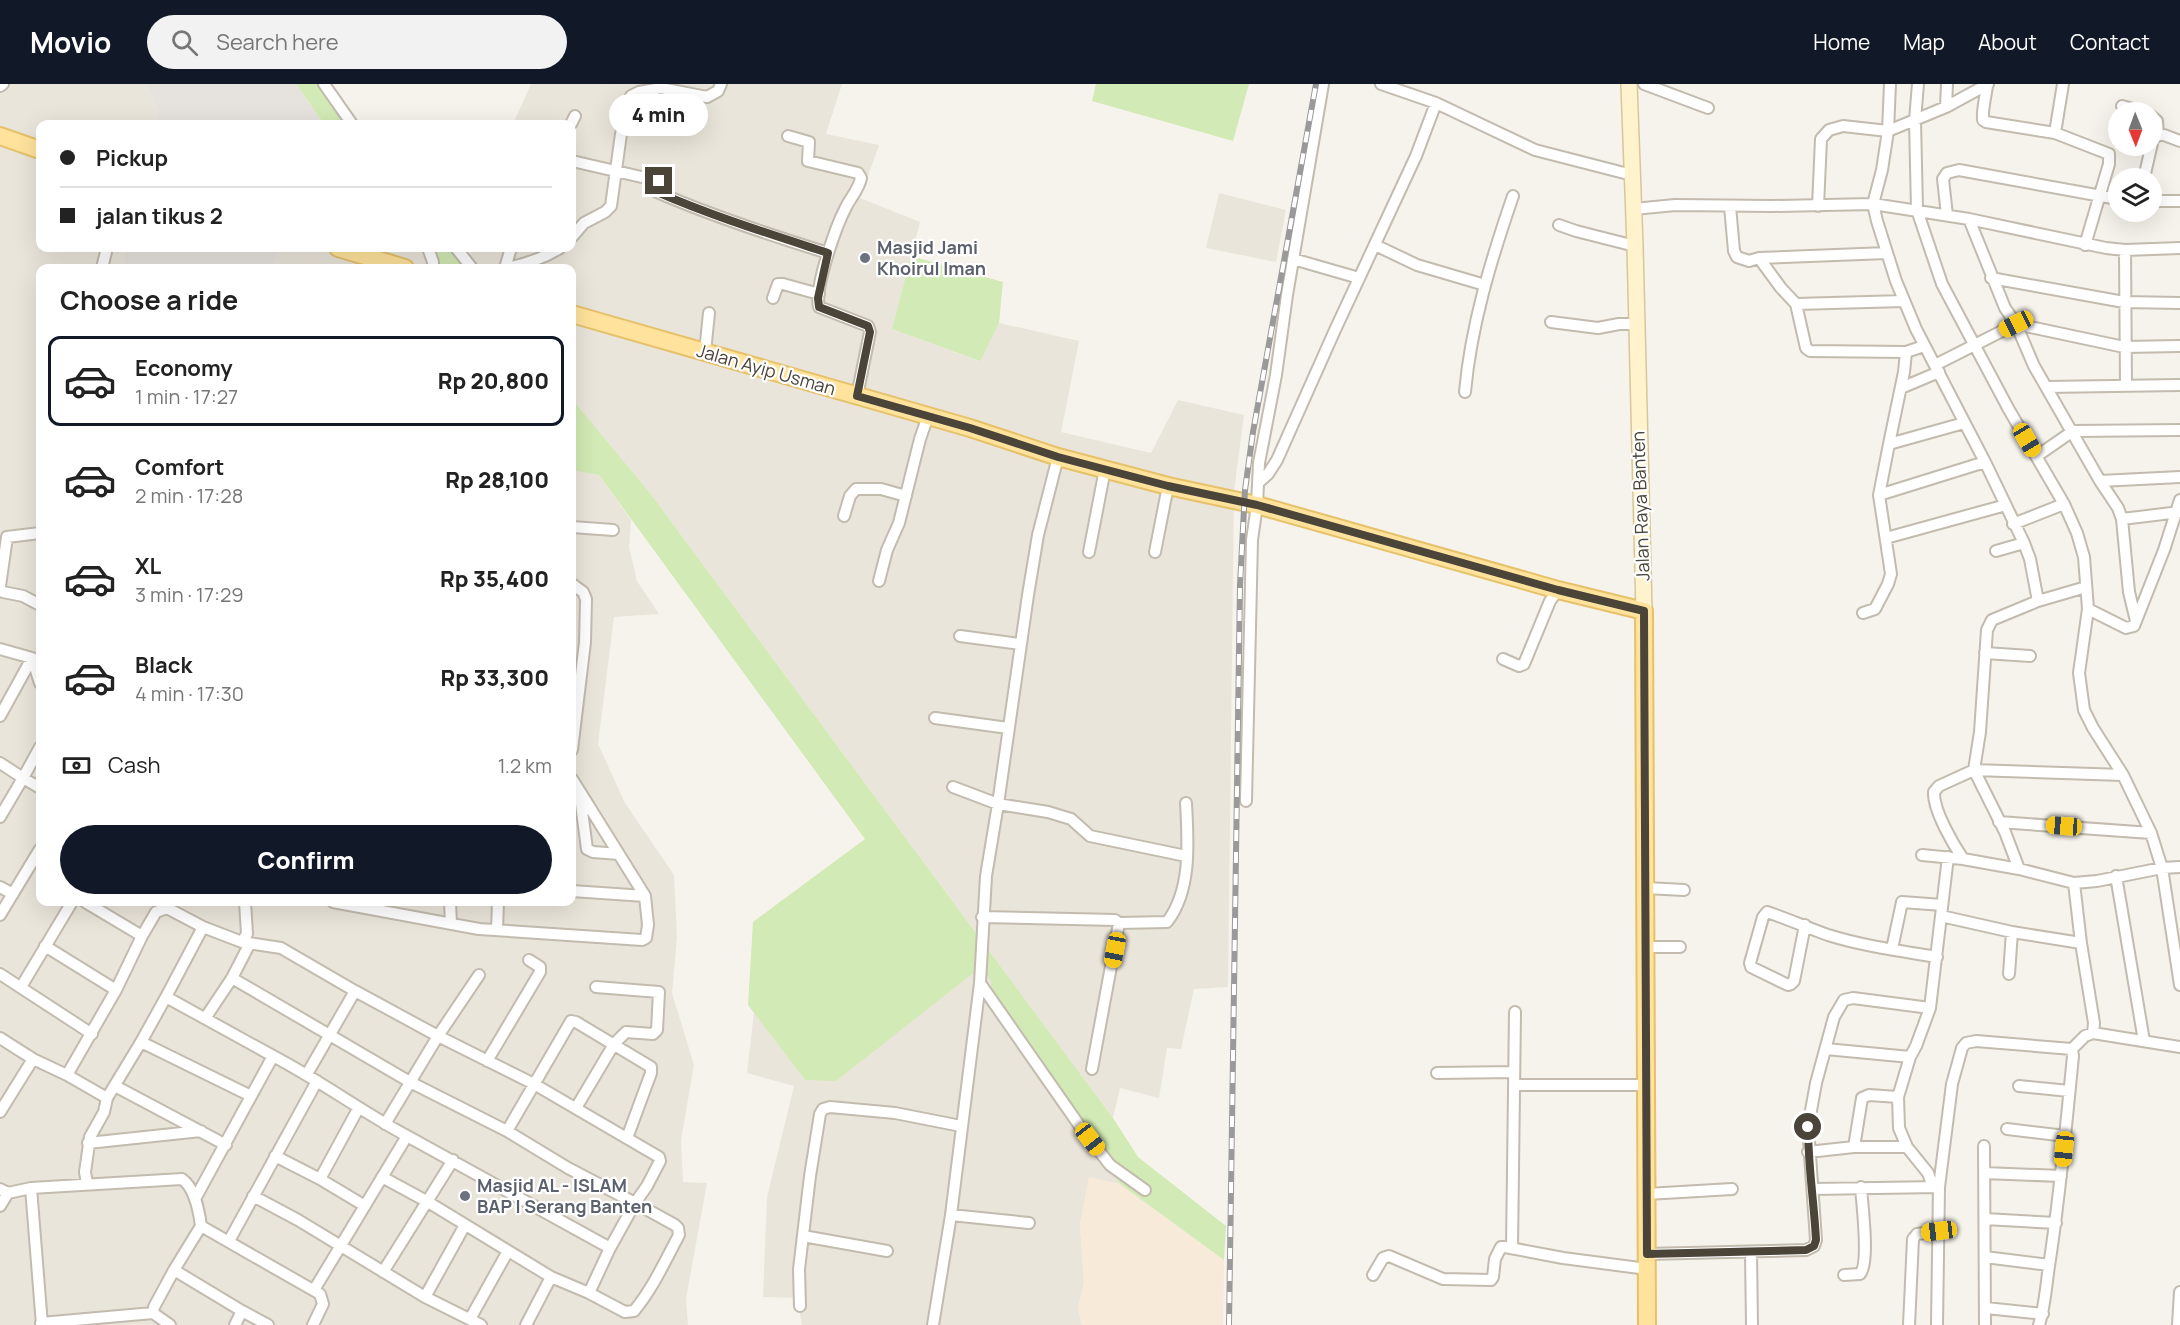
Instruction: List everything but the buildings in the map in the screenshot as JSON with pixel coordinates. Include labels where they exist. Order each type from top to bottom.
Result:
[{"type":"main road","name":"Jalan Raya Banten","points":[[1629,84],[1638,324],[1644,611],[1646,947],[1641,1085],[1647,1194],[1647,1325]]},
{"type":"main road","points":[[0,136],[36,149]]},
{"type":"main road","points":[[351,252],[392,264]]},
{"type":"main road","name":"Jalan Ayip Usman","points":[[576,315],[928,416],[1058,457],[1168,486],[1257,505],[1558,590],[1644,611]]},
{"type":"street","points":[[324,84],[349,120]]},
{"type":"street","points":[[576,232],[584,223],[605,212],[611,206],[621,134],[632,96],[662,86],[707,96],[718,91],[721,84]]},
{"type":"street","points":[[1246,801],[1252,540],[1257,505],[1259,463],[1276,375],[1323,84]]},
{"type":"street","points":[[1381,84],[1436,103],[1535,150],[1632,175]]},
{"type":"street","points":[[1644,84],[1708,108]]},
{"type":"street","points":[[1890,84],[1888,130],[1882,170],[1873,204],[1887,253],[1904,301],[1924,346],[1985,462],[2024,543],[2030,559],[2038,601]]},
{"type":"street","points":[[1918,84],[1915,120],[1917,210],[1942,284],[2008,408],[2064,504],[2077,533],[2084,557],[2088,609],[2079,673],[2084,710],[2123,775],[2151,832],[2175,916],[2180,985]]},
{"type":"street","points":[[1946,106],[1947,84]]},
{"type":"street","points":[[1818,206],[1821,139],[1829,130],[1843,126],[1888,130],[1946,106],[1987,84],[1983,120],[1986,122],[2055,133],[2109,154],[2109,164],[2085,245]]},
{"type":"street","points":[[2055,133],[2063,84]]},
{"type":"street","points":[[1259,482],[1268,474],[1277,460],[1416,156],[1436,103]]},
{"type":"street","points":[[2162,135],[2180,141]]},
{"type":"street","points":[[788,136],[809,142],[808,161],[858,173],[861,178],[860,184],[845,208],[828,253],[819,294],[819,307],[868,326],[870,332],[857,396]]},
{"type":"street","points":[[576,162],[659,181],[657,192],[828,253]]},
{"type":"street","points":[[1947,215],[1943,179],[1947,172],[1959,170],[2108,197]]},
{"type":"street","points":[[1465,392],[1485,285],[1513,196]]},
{"type":"street","points":[[2162,201],[2180,201]]},
{"type":"street","points":[[1634,208],[1675,205],[1873,204],[1969,219],[2085,245],[2124,250],[2180,248]]},
{"type":"street","points":[[1731,206],[1734,251],[1737,257],[1749,261],[1785,255],[1887,253]]},
{"type":"street","points":[[1969,219],[2004,308],[2016,324],[2046,387],[2118,508],[2129,592],[2136,622]]},
{"type":"street","points":[[1559,225],[1635,246]]},
{"type":"street","points":[[1375,244],[1417,265],[1485,285]]},
{"type":"street","points":[[2124,250],[2126,386]]},
{"type":"street","points":[[459,252],[469,264]]},
{"type":"street","points":[[524,264],[554,252]]},
{"type":"street","points":[[1759,258],[1796,304],[1806,348],[1810,351],[1906,352],[1924,346]]},
{"type":"street","points":[[1293,259],[1359,279]]},
{"type":"street","points":[[1991,278],[2124,302],[2180,303]]},
{"type":"street","points":[[773,298],[776,288],[783,284],[819,294]]},
{"type":"street","points":[[1796,304],[1904,301]]},
{"type":"street","points":[[705,352],[709,313]]},
{"type":"street","points":[[1551,322],[1599,328],[1619,324],[1638,324]]},
{"type":"street","points":[[1901,388],[2016,324],[2124,347],[2180,346]]},
{"type":"street","points":[[1863,613],[1875,609],[1891,579],[1879,495],[1906,352]]},
{"type":"street","points":[[2046,387],[2180,385]]},
{"type":"street","points":[[879,581],[887,550],[899,523],[928,416]]},
{"type":"street","points":[[1889,444],[1964,423]]},
{"type":"street","points":[[2037,456],[2073,431],[2180,430]]},
{"type":"street","points":[[933,1325],[951,1215],[980,983],[986,876],[1038,535],[1058,457]]},
{"type":"street","points":[[1879,495],[1985,462]]},
{"type":"street","points":[[1089,552],[1106,469]]},
{"type":"street","points":[[2100,481],[2180,477]]},
{"type":"street","points":[[1155,552],[1168,486]]},
{"type":"street","points":[[844,516],[850,496],[856,489],[881,489],[906,496]]},
{"type":"street","points":[[2088,609],[2126,628],[2132,628],[2178,513],[2180,500]]},
{"type":"street","points":[[2013,524],[2064,504]]},
{"type":"street","points":[[1886,538],[2006,506]]},
{"type":"street","points":[[2121,519],[2178,513]]},
{"type":"street","points":[[576,527],[613,530]]},
{"type":"street","points":[[36,533],[7,537],[0,587],[3,592],[23,596],[36,603]]},
{"type":"street","points":[[1996,550],[2024,543]]},
{"type":"street","points":[[2019,869],[1974,770],[1980,732],[1987,630],[1992,620],[2038,601],[2086,587]]},
{"type":"street","points":[[576,588],[583,592],[586,599],[585,642],[576,686]]},
{"type":"street","points":[[1503,659],[1519,666],[1524,664],[1550,601],[1558,590]]},
{"type":"street","points":[[960,636],[1020,644]]},
{"type":"street","points":[[0,649],[32,658]]},
{"type":"street","points":[[1985,654],[2030,656]]},
{"type":"street","points":[[32,658],[36,671]]},
{"type":"street","points":[[0,716],[32,658]]},
{"type":"street","points":[[935,718],[1008,728]]},
{"type":"street","points":[[0,817],[36,754]]},
{"type":"street","points":[[0,763],[36,786]]},
{"type":"street","points":[[1963,859],[1953,844],[1935,805],[1934,792],[1939,786],[1974,770],[2123,775]]},
{"type":"street","points":[[355,906],[497,930],[642,940],[647,934],[648,925],[645,896],[576,785]]},
{"type":"street","points":[[953,787],[998,804],[1048,812],[1071,819],[1090,836],[1186,856]]},
{"type":"street","points":[[579,790],[587,849],[593,852],[620,854]]},
{"type":"street","points":[[982,918],[1115,920],[1119,923],[1167,922],[1181,895],[1186,856],[1186,803]]},
{"type":"street","points":[[1999,822],[2151,832]]},
{"type":"street","points":[[1922,855],[1963,859],[2019,869],[2074,883],[2180,867]]},
{"type":"street","points":[[0,915],[36,856]]},
{"type":"street","points":[[1936,1187],[1907,1146],[1899,1128],[1898,1097],[1910,1057],[1930,1008],[1948,857]]},
{"type":"street","points":[[29,867],[36,871]]},
{"type":"street","points":[[2116,876],[2144,1041]]},
{"type":"street","points":[[2074,883],[2094,1023],[2093,1033]]},
{"type":"street","points":[[0,887],[13,894]]},
{"type":"street","points":[[1646,888],[1684,890]]},
{"type":"street","points":[[576,891],[645,896]]},
{"type":"street","points":[[1892,949],[1903,901],[2012,932],[2081,943]]},
{"type":"street","points":[[21,987],[70,906]]},
{"type":"street","points":[[93,906],[142,936]]},
{"type":"street","points":[[206,1017],[232,978],[246,944],[245,906]]},
{"type":"street","points":[[450,906],[452,924]]},
{"type":"street","points":[[497,930],[498,906]]},
{"type":"street","points":[[67,1075],[116,990],[142,936],[156,912],[161,909],[167,908],[203,927],[246,944],[281,948],[438,1036],[534,1084],[659,1157],[660,1161],[610,1248],[589,1293]]},
{"type":"street","points":[[1805,925],[1794,981],[1791,984],[1788,985],[1751,967],[1750,963],[1764,914],[1767,912],[1805,925],[1836,937],[1937,957]]},
{"type":"street","points":[[1092,1069],[1119,923]]},
{"type":"street","points":[[87,1184],[88,1143],[106,1106],[107,1098],[141,1042],[203,927]]},
{"type":"street","points":[[2009,974],[2012,932]]},
{"type":"street","points":[[45,946],[116,990]]},
{"type":"street","points":[[1646,947],[1680,947]]},
{"type":"street","points":[[487,1061],[540,972],[540,967],[530,960]]},
{"type":"street","points":[[0,974],[92,1034]]},
{"type":"street","points":[[385,1124],[438,1036],[479,975]]},
{"type":"street","points":[[232,978],[410,1082],[507,1131],[568,1168],[635,1203],[678,1228],[679,1235],[639,1306],[630,1313],[551,1277],[428,1202],[382,1178]]},
{"type":"street","points":[[980,983],[1079,1125],[1110,1165],[1145,1190]]},
{"type":"street","points":[[576,1108],[614,1044],[626,1032],[656,1033],[660,994],[656,991],[596,987]]},
{"type":"street","points":[[307,1074],[355,991]]},
{"type":"street","points":[[166,997],[307,1074],[358,1109],[610,1248]]},
{"type":"street","points":[[1373,1275],[1383,1258],[1389,1256],[1443,1279],[1491,1280],[1501,1247],[1563,1258],[1647,1261],[1806,1250],[1814,1246],[1816,1240],[1808,1127],[1815,1083],[1834,1017],[1844,1000],[1853,998],[1930,1008]]},
{"type":"street","points":[[1512,1248],[1515,1012]]},
{"type":"street","points":[[507,1131],[571,1021],[651,1067],[651,1073],[627,1138]]},
{"type":"street","points":[[2072,1049],[2085,1036],[2093,1033],[2180,1047]]},
{"type":"street","points":[[0,1038],[33,1059],[107,1098]]},
{"type":"street","points":[[1937,1325],[1939,1231],[1936,1187],[1952,1084],[1966,1043],[1976,1041],[2072,1049]]},
{"type":"street","points":[[141,1042],[251,1096]]},
{"type":"street","points":[[1826,1049],[1910,1057]]},
{"type":"street","points":[[2039,1325],[2043,1314],[2056,1223],[2066,1136],[2072,1049]]},
{"type":"street","points":[[195,1199],[273,1056]]},
{"type":"street","points":[[0,1112],[33,1059]]},
{"type":"street","points":[[1437,1073],[1514,1072]]},
{"type":"street","points":[[229,1241],[317,1081]]},
{"type":"street","points":[[1514,1085],[1641,1085]]},
{"type":"street","points":[[115,1086],[226,1145]]},
{"type":"street","points":[[2019,1086],[2069,1092]]},
{"type":"street","points":[[1854,1147],[1862,1098],[1869,1095],[1898,1097]]},
{"type":"street","points":[[800,1306],[799,1269],[810,1176],[820,1114],[823,1108],[895,1113],[961,1126]]},
{"type":"street","points":[[320,1179],[358,1109]]},
{"type":"street","points":[[2007,1130],[2066,1136]]},
{"type":"street","points":[[88,1143],[201,1131]]},
{"type":"street","points":[[314,1290],[407,1136]]},
{"type":"street","points":[[1808,1152],[1854,1147],[1907,1146]]},
{"type":"street","points":[[1984,1146],[1985,1325]]},
{"type":"street","points":[[274,1156],[320,1179],[365,1206]]},
{"type":"street","points":[[383,1272],[453,1160]]},
{"type":"street","points":[[1984,1173],[2061,1176]]},
{"type":"street","points":[[0,1206],[4,1191],[177,1178],[186,1182],[200,1212],[201,1226],[174,1270],[153,1313]]},
{"type":"street","points":[[1844,1275],[1860,1274],[1864,1269],[1861,1187]]},
{"type":"street","points":[[1813,1189],[1936,1187]]},
{"type":"street","points":[[31,1188],[42,1324],[153,1313],[171,1325]]},
{"type":"street","points":[[1647,1194],[1732,1190]]},
{"type":"street","points":[[253,1196],[298,1220],[425,1297],[481,1325]]},
{"type":"street","points":[[951,1215],[1029,1223]]},
{"type":"street","points":[[1985,1219],[2056,1223]]},
{"type":"street","points":[[425,1297],[465,1225]]},
{"type":"street","points":[[201,1226],[320,1294],[323,1304],[313,1325]]},
{"type":"street","points":[[1909,1325],[1913,1239],[1917,1234],[1939,1231]]},
{"type":"street","points":[[803,1236],[887,1251]]},
{"type":"street","points":[[470,1318],[508,1251]]},
{"type":"street","points":[[1751,1253],[1752,1325]]},
{"type":"street","points":[[1985,1257],[2049,1265]]},
{"type":"street","points":[[174,1270],[268,1325]]},
{"type":"street","points":[[526,1325],[551,1277]]},
{"type":"street","points":[[2178,1325],[2180,1292]]},
{"type":"street","points":[[1986,1308],[2043,1314]]},
{"type":"street","points":[[235,1325],[242,1311]]},
{"type":"shaded area","points":[[0,84],[146,84],[159,111],[157,120],[36,120],[36,252],[126,252],[123,264],[36,264],[36,906],[576,906],[576,469],[599,475],[631,520],[629,547],[637,581],[659,614],[614,617],[598,744],[625,803],[674,875],[677,937],[672,993],[694,1065],[681,1140],[683,1182],[707,1183],[686,1299],[688,1325],[0,1325]]},
{"type":"shaded area","points":[[146,84],[296,84],[321,120],[157,120],[159,111]]},
{"type":"shaded area","points":[[531,84],[842,84],[826,134],[879,145],[860,198],[920,222],[892,329],[979,361],[999,323],[1079,341],[1061,432],[1151,453],[1178,400],[1244,415],[1234,491],[1228,987],[1194,989],[1181,1049],[1167,1048],[1159,1098],[1120,1088],[1113,1118],[650,493],[576,404],[576,264],[466,264],[471,252],[576,252],[576,120],[515,120]]},
{"type":"shaded area","points":[[1219,193],[1286,210],[1276,262],[1206,248]]},
{"type":"shaded area","points":[[126,252],[278,252],[273,264],[123,264]]},
{"type":"shaded area","points":[[278,252],[422,252],[433,264],[273,264]]},
{"type":"shaded area","points":[[981,967],[991,981],[990,1007],[1120,1184],[1089,1178],[1080,1225],[1084,1283],[1078,1308],[1082,1325],[802,1325],[797,1298],[763,1297],[767,1197],[794,1086],[747,1073],[754,1012],[805,1080]]},
{"type":"shaded area","points":[[1089,1177],[1120,1184],[1224,1260],[1223,1325],[1082,1325],[1078,1308],[1084,1283],[1080,1225]]},
{"type":"green space","points":[[296,84],[322,84],[351,120],[321,120]]},
{"type":"green space","points":[[1096,84],[1249,84],[1233,141],[1092,101]]},
{"type":"green space","points":[[422,252],[454,252],[464,264],[433,264]]},
{"type":"green space","points":[[911,256],[1003,282],[999,323],[980,361],[892,329]]},
{"type":"green space","points":[[576,404],[650,493],[1113,1118],[1138,1157],[1226,1226],[1224,1260],[1120,1184],[990,1006],[991,981],[981,967],[836,1081],[805,1080],[748,1005],[753,922],[865,839],[599,475],[576,471]]},
{"type":"railway","points":[[1229,1325],[1240,585],[1245,490],[1253,432],[1316,84]]},
{"type":"place","name":"Masjid Jami Khoirul Iman","points":[[865,258]]},
{"type":"place","name":"Masjid AL - ISLAM BAP I Serang Banten","points":[[465,1196]]},
{"type":"route","points":[[659,181],[657,192],[673,199],[828,253],[818,298],[819,307],[868,326],[870,332],[857,396],[970,428],[1058,457],[1168,486],[1257,505],[1558,590],[1644,611],[1647,1254],[1751,1253],[1806,1250],[1814,1246],[1816,1240],[1808,1127]]}]
